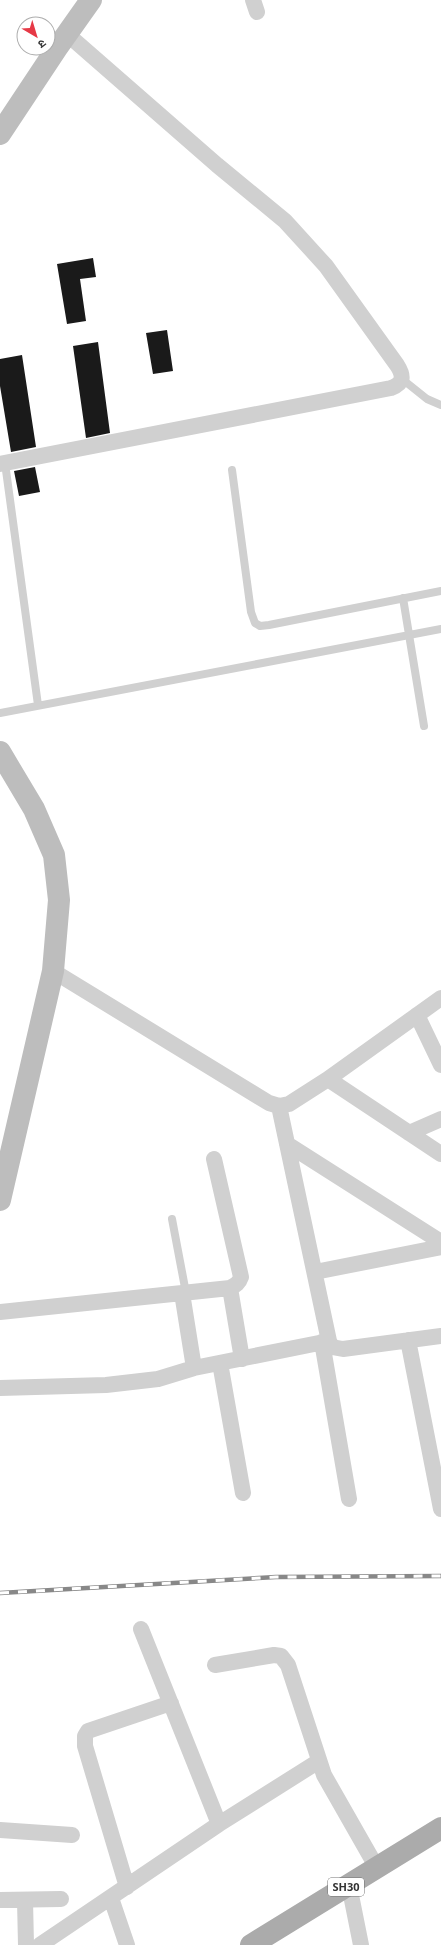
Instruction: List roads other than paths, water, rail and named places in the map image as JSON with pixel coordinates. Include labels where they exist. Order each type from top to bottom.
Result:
[{"type":"main road","name":"SH30","points":[[251,1945],[441,1828]]},
{"type":"street","points":[[0,134],[91,0]]},
{"type":"street","points":[[3,464],[391,388],[399,384],[402,379],[401,372],[397,365],[326,266],[307,243],[285,221],[217,165],[67,34]]},
{"type":"street","points":[[0,752],[34,809],[54,855],[59,900],[53,971],[5,1157],[0,1200]]},
{"type":"street","points":[[53,971],[269,1103],[279,1106],[289,1104],[328,1080],[441,998]]},
{"type":"street","points":[[417,1015],[441,1065]]},
{"type":"street","points":[[328,1080],[441,1154]]},
{"type":"street","points":[[279,1106],[315,1272],[349,1499]]},
{"type":"street","points":[[409,1133],[441,1119]]},
{"type":"street","points":[[287,1144],[441,1242]]},
{"type":"street","points":[[0,1312],[230,1288],[240,1282],[241,1277],[214,1159]]},
{"type":"street","points":[[315,1272],[441,1247]]},
{"type":"street","points":[[230,1288],[242,1359]]},
{"type":"street","points":[[184,1293],[194,1368]]},
{"type":"street","points":[[0,1388],[106,1384],[158,1379],[194,1368],[325,1342],[337,1349],[441,1336]]},
{"type":"street","points":[[408,1340],[441,1509]]},
{"type":"street","points":[[220,1363],[243,1493]]},
{"type":"street","points":[[141,1629],[219,1824]]},
{"type":"street","points":[[215,1664],[274,1655],[281,1656],[288,1665],[324,1775],[377,1868]]},
{"type":"street","points":[[127,1887],[85,1746],[85,1736],[88,1731],[171,1703]]},
{"type":"street","points":[[40,1945],[219,1824],[319,1761]]},
{"type":"street","points":[[0,1830],[72,1835]]},
{"type":"street","points":[[349,1885],[361,1945]]},
{"type":"street","points":[[111,1898],[127,1945]]},
{"type":"street","points":[[0,1900],[61,1899]]},
{"type":"street","points":[[25,1900],[26,1945]]},
{"type":"lane","points":[[402,379],[427,398],[435,403],[441,404]]},
{"type":"lane","points":[[3,464],[38,705]]},
{"type":"lane","points":[[232,470],[251,612],[255,623],[260,626],[441,591]]},
{"type":"lane","points":[[403,598],[424,726]]},
{"type":"lane","points":[[0,713],[441,629]]},
{"type":"lane","points":[[172,1219],[184,1293]]},
{"type":"railway","points":[[0,1593],[276,1577],[441,1576]]}]
